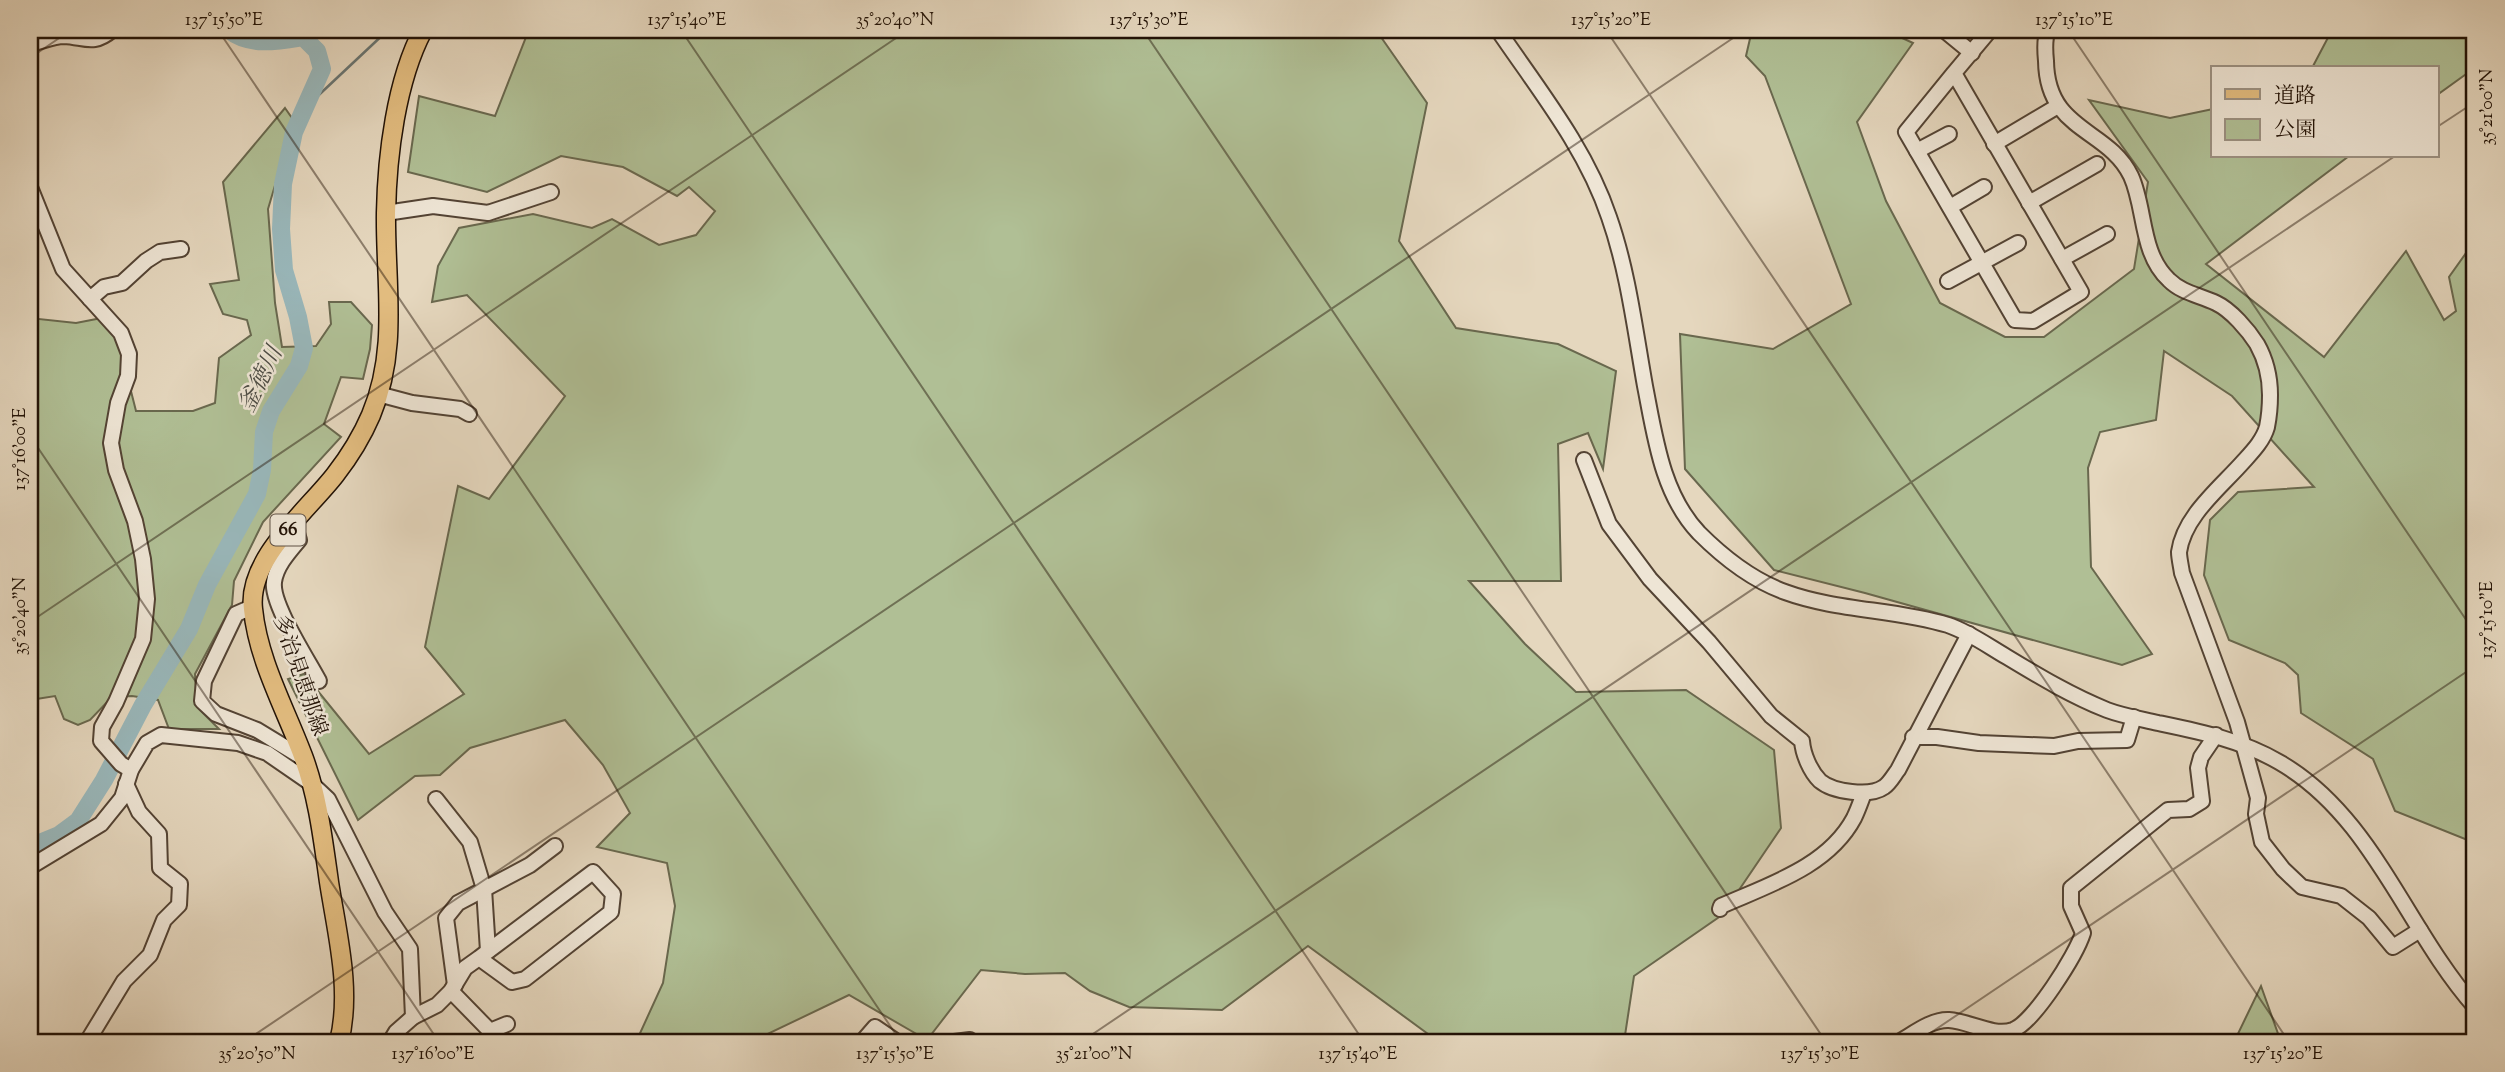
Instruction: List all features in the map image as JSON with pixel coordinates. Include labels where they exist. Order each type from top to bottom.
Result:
[{"type":"main road","name":"多治見恵那線","points":[[339,1042],[343,1018],[343,976],[312,784],[263,655],[252,607],[258,575],[271,550],[336,474],[371,415],[378,394],[390,329],[386,213],[398,100],[416,33]]},
{"type":"street","points":[[30,44],[61,36],[92,41],[112,30]]},
{"type":"street","points":[[1498,30],[1575,143],[1599,188],[1619,249],[1657,447],[1673,494],[1695,528],[1736,566],[1787,593],[1824,602],[1903,614],[1950,626],[1969,634],[2062,690],[2113,712],[2243,743],[2281,763],[2310,783],[2342,814],[2367,846],[2420,930],[2475,1007]]},
{"type":"street","points":[[1944,30],[1972,53]]},
{"type":"street","points":[[1954,73],[2081,292],[2033,321],[2015,320],[1906,132],[1954,73],[1972,53],[1990,30]]},
{"type":"street","points":[[2048,30],[2045,42],[2046,68],[2054,99],[2064,115],[2077,127],[2120,159],[2132,178],[2154,261],[2168,279],[2185,292],[2218,304],[2237,321],[2257,345],[2270,375],[2267,427],[2257,446],[2199,510],[2185,531],[2179,554],[2182,573],[2243,743],[2258,798],[2256,814],[2262,842],[2283,869],[2302,887],[2341,897],[2369,918],[2393,947],[2420,930]]},
{"type":"street","points":[[1994,144],[2058,106]]},
{"type":"street","points":[[1917,151],[1949,134]]},
{"type":"street","points":[[2029,203],[2097,164]]},
{"type":"street","points":[[30,187],[63,269],[121,333],[128,354],[128,376],[118,403],[111,443],[116,470],[135,521],[143,559],[147,599],[143,639],[116,702],[102,727],[101,741],[126,773],[139,812],[159,834],[160,868],[180,884],[179,905],[164,920],[150,955],[124,982],[87,1042]]},
{"type":"street","points":[[1950,207],[1984,187]]},
{"type":"street","points":[[386,213],[433,206],[488,213],[551,192]]},
{"type":"street","points":[[2062,259],[2107,234]]},
{"type":"street","points":[[1948,281],[2018,243]]},
{"type":"street","points":[[90,299],[104,287],[122,283],[160,252],[181,249]]},
{"type":"street","points":[[378,394],[460,409],[469,415]]},
{"type":"street","points":[[1584,460],[1609,524],[1650,579],[1709,642],[1771,716],[1802,741],[1803,753],[1822,783],[1864,793],[1886,786],[1898,770],[1969,634]]},
{"type":"street","points":[[294,523],[299,540],[281,563],[274,582],[275,599],[319,681]]},
{"type":"street","points":[[252,607],[236,614],[204,681],[202,701],[216,715],[257,730],[303,758]]},
{"type":"street","points":[[1913,737],[2054,746],[2078,741],[2127,740],[2134,718]]},
{"type":"street","points":[[30,867],[100,824],[122,798],[126,773],[146,743],[161,735],[238,743],[267,752],[312,784],[328,799],[385,912],[410,949],[413,1017]]},
{"type":"street","points":[[1899,1042],[1928,1025],[1947,1020],[1994,1031],[2013,1030],[2032,1015],[2078,949],[2083,933],[2071,906],[2071,888],[2168,810],[2189,809],[2202,801],[2199,768],[2201,757],[2216,735]]},
{"type":"street","points":[[1720,909],[1721,906],[1806,867],[1823,856],[1854,818],[1864,793]]},
{"type":"street","points":[[390,1042],[396,1032],[413,1017],[438,1004],[453,988],[465,968],[484,954],[593,872],[613,894],[611,912],[525,979],[512,982],[484,954],[484,890],[470,842],[436,799]]},
{"type":"street","points":[[507,1024],[490,1031],[453,988],[446,918],[458,903],[530,864],[555,846]]},
{"type":"street","points":[[862,1042],[875,1027],[897,1042]]},
{"type":"street","points":[[954,1042],[970,1040]]},
{"type":"green space","points":[[517,30],[1376,30],[1427,103],[1399,241],[1456,328],[1558,344],[1616,371],[1603,469],[1588,433],[1558,444],[1561,581],[1469,581],[1525,644],[1576,692],[1686,690],[1774,750],[1781,828],[1722,915],[1634,976],[1624,1042],[1439,1042],[1308,946],[1222,1010],[1129,1007],[1090,991],[1065,973],[1025,974],[981,970],[927,1040],[849,995],[751,1042],[636,1042],[663,983],[675,906],[667,863],[597,847],[630,813],[603,765],[565,720],[470,748],[440,775],[415,776],[358,820],[288,679],[304,674],[369,754],[464,694],[425,647],[458,486],[489,499],[565,396],[467,295],[432,302],[438,266],[459,228],[533,214],[592,228],[612,219],[659,245],[696,235],[715,211],[689,187],[677,196],[623,167],[561,156],[487,192],[408,172],[419,96],[495,116],[526,37]]},
{"type":"green space","points":[[1752,30],[1885,30],[1913,43],[1857,122],[1886,201],[1940,303],[2005,337],[2044,337],[2134,269],[2148,182],[2089,100],[2170,118],[2211,109],[2211,158],[2346,158],[2206,264],[2324,357],[2406,251],[2444,320],[2456,311],[2449,277],[2471,246],[2475,247],[2475,843],[2395,811],[2373,759],[2301,713],[2298,675],[2285,663],[2229,640],[2204,575],[2210,520],[2238,492],[2314,487],[2232,396],[2164,351],[2156,420],[2100,432],[2088,468],[2091,567],[2152,654],[2122,665],[1774,570],[1685,469],[1680,334],[1773,349],[1851,304],[1765,76],[1746,56]]},
{"type":"green space","points":[[2332,30],[2475,30],[2475,77],[2469,72],[2438,94],[2438,66],[2313,66]]},
{"type":"green space","points":[[285,108],[294,121],[268,209],[275,303],[282,347],[316,346],[331,324],[329,302],[351,302],[372,325],[363,379],[341,377],[324,424],[341,437],[263,522],[234,581],[232,605],[195,674],[197,707],[219,729],[169,729],[158,700],[132,696],[112,697],[90,720],[78,725],[64,719],[55,696],[30,700],[30,318],[76,323],[112,316],[136,411],[193,411],[215,403],[219,358],[251,335],[247,320],[223,314],[210,284],[239,280],[223,182]]},
{"type":"green space","points":[[2261,986],[2281,1042],[2234,1042]]},
{"type":"waterway","name":"釜徳川","points":[[30,842],[37,844],[59,835],[78,821],[189,629],[207,585],[257,494],[262,470],[264,432],[271,411],[299,366],[304,348],[284,270],[281,229],[283,184],[294,132],[322,69],[317,51],[303,37],[255,41],[229,30]]},
{"type":"waterway","points":[[306,107],[388,30]]}]
